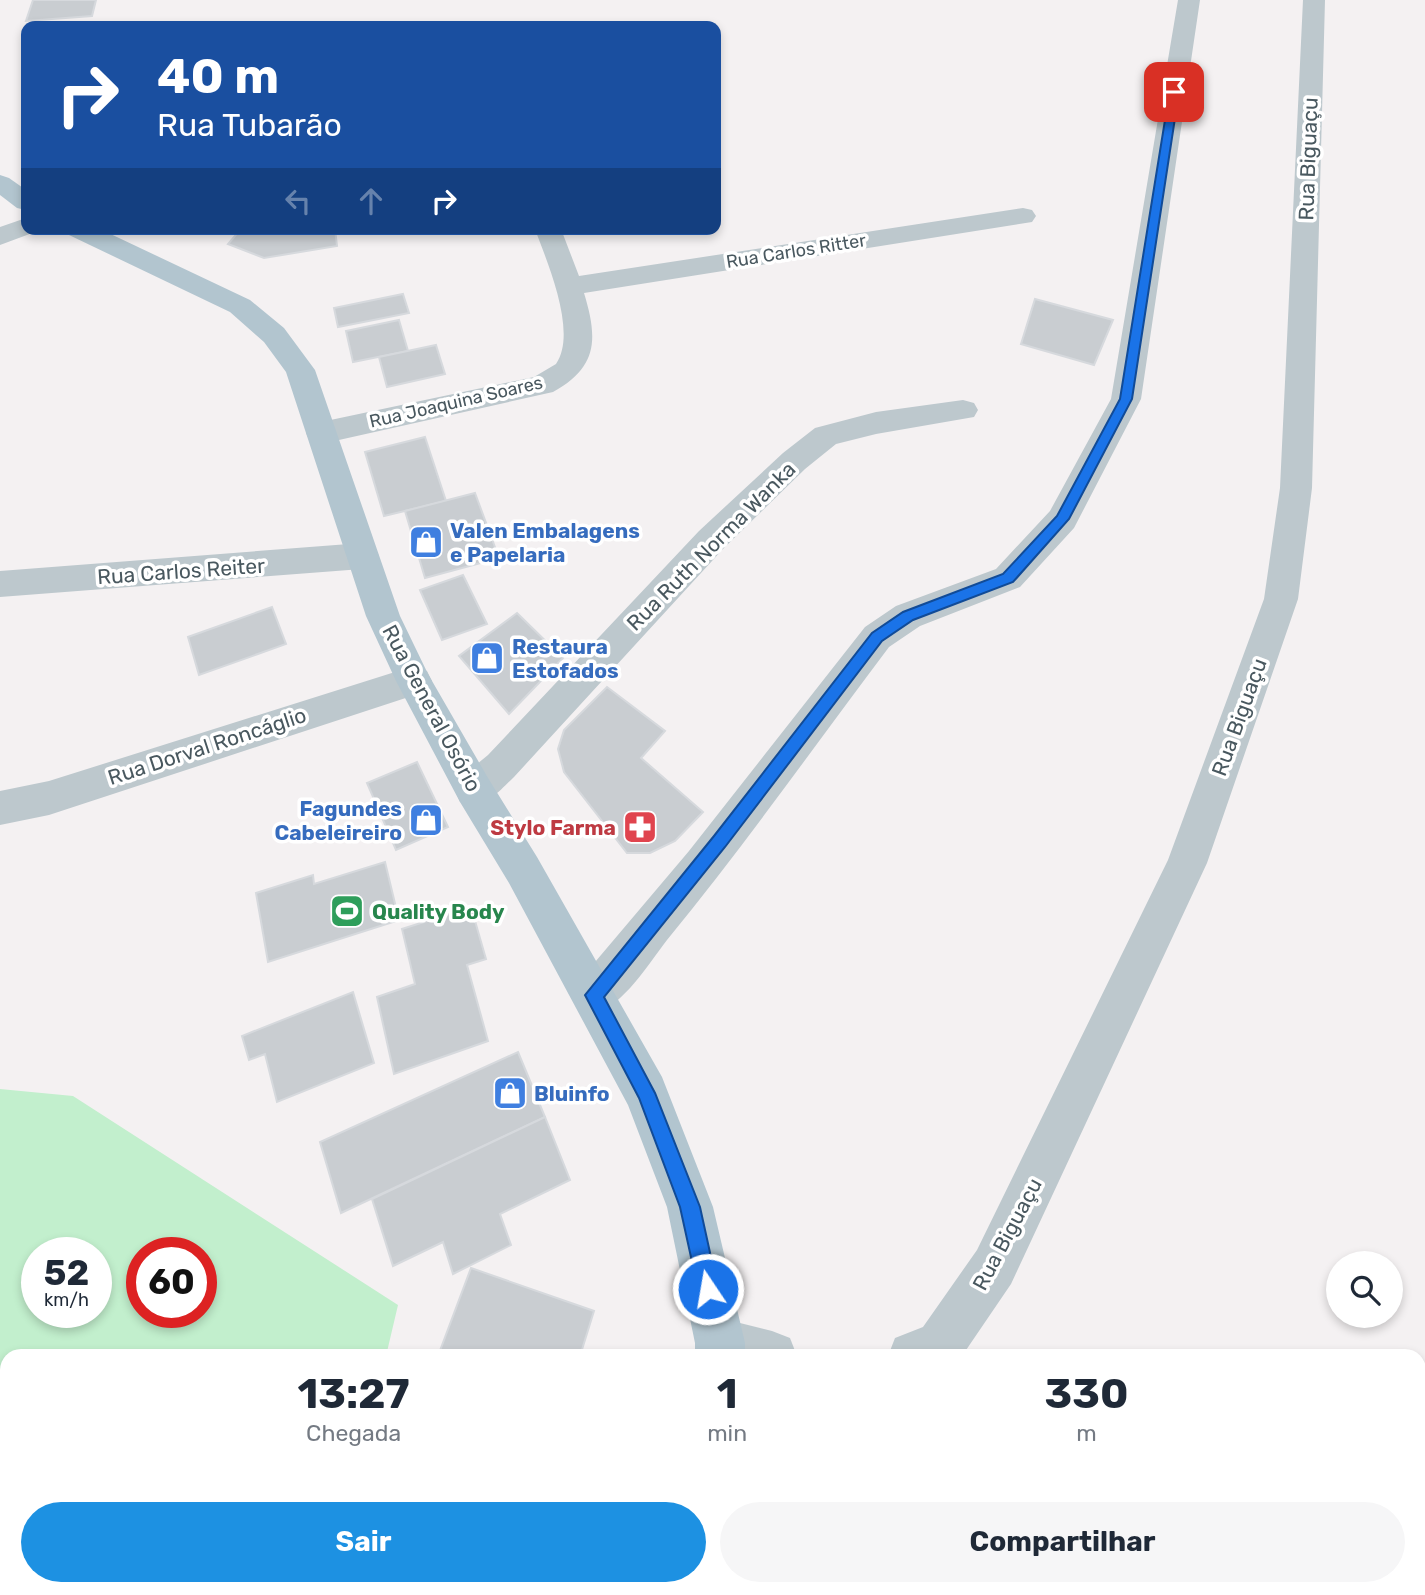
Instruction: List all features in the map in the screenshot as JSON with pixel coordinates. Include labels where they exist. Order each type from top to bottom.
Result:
[{"type":"main road","name":"Rua General Osório","points":[[91,235],[229,301],[274,335],[300,370],[383,616],[414,681],[474,790],[594,995],[646,1093],[690,1207],[720,1349]]},
{"type":"street","points":[[594,995],[712,852],[877,637],[908,616],[1008,578],[1062,519],[1126,399],[1189,0]]},
{"type":"street","name":"Rua Biguaçu","points":[[930,1349],[940,1345],[1000,1254],[1187,863],[1281,599],[1296,488],[1314,0]]},
{"type":"street","name":"Rua Carlos Ritter","points":[[570,286],[1023,216]]},
{"type":"street","points":[[0,237],[21,228]]},
{"type":"street","name":"Rua Joaquina Soares","points":[[321,433],[542,385],[567,370],[578,350],[570,286],[550,235]]},
{"type":"street","name":"Rua Ruth Norma Wanka","points":[[474,790],[501,766],[711,540],[794,461],[826,436],[876,423],[963,410]]},
{"type":"street","name":"Rua Carlos Reiter","points":[[0,584],[362,556]]},
{"type":"street","name":"Rua Dorval Roncáglio","points":[[0,808],[48,797],[414,681]]},
{"type":"green space","points":[[0,1089],[73,1096],[398,1305],[388,1349],[0,1349]]},
{"type":"building","points":[[33,0],[96,0],[92,16],[26,21]]},
{"type":"building","points":[[236,235],[336,235],[337,246],[264,258],[228,244]]},
{"type":"building","points":[[403,294],[409,313],[338,327],[334,308]]},
{"type":"building","points":[[1035,299],[1113,320],[1094,365],[1021,344]]},
{"type":"building","points":[[399,320],[408,351],[353,362],[346,331]]},
{"type":"building","points":[[436,345],[445,374],[387,387],[379,357]]},
{"type":"building","points":[[425,437],[446,501],[384,516],[365,452]]},
{"type":"building","points":[[475,493],[499,558],[425,578],[405,511]]},
{"type":"building","points":[[463,575],[487,624],[442,640],[420,590]]},
{"type":"building","points":[[272,607],[286,644],[199,675],[188,637]]},
{"type":"building","points":[[517,613],[563,658],[509,714],[459,656]]},
{"type":"building","points":[[607,687],[665,731],[641,758],[703,812],[675,841],[650,853],[627,853],[564,772],[558,749],[564,730]]},
{"type":"building","points":[[417,762],[448,827],[396,850],[367,783]]},
{"type":"building","points":[[385,862],[399,920],[268,962],[256,893],[313,875],[314,884]]},
{"type":"building","points":[[471,907],[486,959],[467,965],[488,1041],[394,1074],[377,997],[415,984],[402,929]]},
{"type":"building","points":[[353,992],[374,1063],[277,1102],[265,1054],[249,1060],[242,1036]]},
{"type":"building","points":[[518,1052],[545,1117],[341,1213],[320,1142]]},
{"type":"building","points":[[545,1117],[570,1180],[500,1214],[511,1245],[453,1274],[443,1242],[393,1266],[372,1199]]},
{"type":"building","points":[[471,1268],[594,1311],[582,1349],[441,1349]]},
{"type":"place","name":"Valen Embalagens e Papelaria","points":[[426,542]]},
{"type":"place","name":"Restaura Estofados","points":[[487,658]]},
{"type":"place","name":"Fagundes Cabeleireiro","points":[[426,820]]},
{"type":"place","name":"Stylo Farma","points":[[640,827]]},
{"type":"place","name":"Quality Body","points":[[347,911]]},
{"type":"place","name":"Bluinfo","points":[[510,1093]]},
{"type":"route","points":[[708,1289],[690,1207],[646,1093],[594,995],[720,842],[877,637],[908,616],[1008,578],[1062,519],[1126,399],[1174,92]]}]
